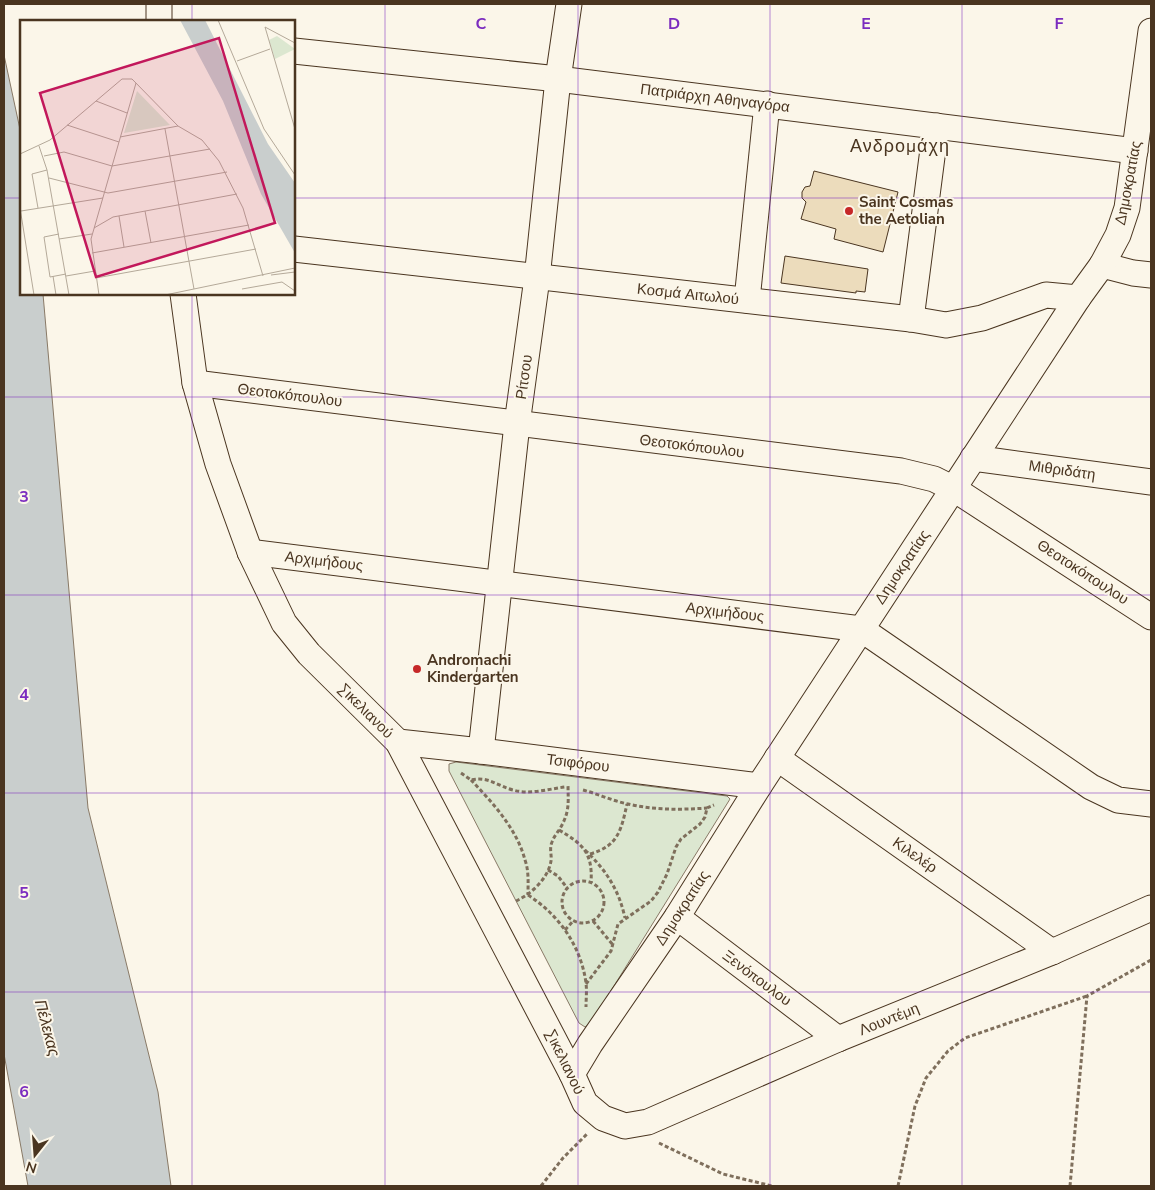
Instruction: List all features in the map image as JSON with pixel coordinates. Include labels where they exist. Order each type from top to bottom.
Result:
[{"type":"street","points":[[159,4],[159,20]]},
{"type":"street","name":"Ρίτσου","points":[[481,751],[517,424],[537,278],[558,79],[569,4]]},
{"type":"street","name":"Δημοκρατίας","points":[[572,1074],[590,1044],[677,917],[777,758],[973,458],[1078,298],[1102,265],[1118,235],[1126,208],[1151,38]]},
{"type":"street","name":"Πατριάρχη Αθηναγόρα","points":[[295,51],[558,79],[1135,151]]},
{"type":"street","points":[[747,300],[767,104]]},
{"type":"street","points":[[911,319],[936,126]]},
{"type":"street","name":"Κοσμά Αιτωλού","points":[[295,249],[911,319],[946,325],[982,318],[1046,295],[1078,298]]},
{"type":"street","points":[[1102,265],[1133,273],[1151,275]]},
{"type":"street","name":"Σικελιανού","points":[[183,295],[195,383],[218,464],[250,552],[284,622],[309,654],[398,742],[572,1074],[585,1103],[614,1122]]},
{"type":"street","name":"Θεοτοκόπουλου","points":[[195,383],[902,471],[934,479],[954,489],[1151,616]]},
{"type":"street","name":"Μιθριδάτη","points":[[973,458],[1151,482]]},
{"type":"street","name":"Αρχιμήδους","points":[[250,552],[861,629],[1091,787],[1118,800],[1151,804]]},
{"type":"street","name":"Τσιφόρου","points":[[398,742],[759,786]]},
{"type":"street","name":"Κιλελέρ","points":[[777,758],[1052,952]]},
{"type":"street","name":"Λουντέμη","points":[[614,1122],[648,1122],[654,1120],[838,1039],[1052,952],[1151,908]]},
{"type":"street","name":"Ξενόπουλου","points":[[677,917],[838,1039]]},
{"type":"path","points":[[456,769],[471,780],[494,805],[518,842],[526,860],[528,895]]},
{"type":"path","points":[[471,780],[477,778],[494,781],[514,790],[534,792],[568,786],[574,788]]},
{"type":"path","points":[[516,901],[528,895],[540,883],[548,870],[551,861],[551,843],[568,813],[570,798],[568,786]]},
{"type":"path","points":[[582,789],[627,804],[643,807],[671,809],[707,808],[722,802]]},
{"type":"path","points":[[589,854],[606,848],[614,841],[624,818],[627,804]]},
{"type":"path","points":[[528,895],[553,915],[565,930],[581,962],[586,984],[611,950],[618,924],[651,901],[658,892],[667,874],[676,847],[681,840],[700,824],[705,817],[707,808]]},
{"type":"path","points":[[559,830],[572,838],[596,860],[618,893],[625,918]]},
{"type":"path","points":[[585,850],[591,864],[590,883]]},
{"type":"path","points":[[548,870],[558,876],[567,888]]},
{"type":"path","points":[[580,881],[590,883],[599,888],[604,901],[600,914],[593,921],[583,923],[573,920],[565,914],[562,908],[563,894],[567,888],[580,881]]},
{"type":"path","points":[[565,930],[573,920]]},
{"type":"path","points":[[593,921],[613,946]]},
{"type":"path","points":[[898,1186],[918,1099],[926,1078],[948,1051],[964,1038],[1087,996],[1151,960]]},
{"type":"path","points":[[1070,1186],[1087,996]]},
{"type":"path","points":[[541,1186],[563,1158],[614,1122],[723,1174],[772,1186]]},
{"type":"green space","points":[[456,762],[727,796],[730,799],[591,1023],[585,1027],[579,1023],[449,771],[449,764]]},
{"type":"water","name":"Πέλεκας","points":[[4,55],[20,129],[20,295],[43,295],[88,808],[158,1092],[171,1186],[28,1186],[4,1054]]},
{"type":"building","name":"Saint Cosmas the Aetolian","points":[[814,171],[898,192],[883,252],[834,239],[836,229],[801,219],[806,202],[802,198],[802,192],[805,187],[810,186]]},
{"type":"building","points":[[785,256],[868,269],[865,292],[856,291],[856,293],[781,283]]},
{"type":"place","name":"Saint Cosmas the Aetolian","points":[[849,211]]},
{"type":"place","name":"Andromachi Kindergarten","points":[[417,669]]},
{"type":"district","name":"Ανδρομάχη","points":[[900,146]]}]
